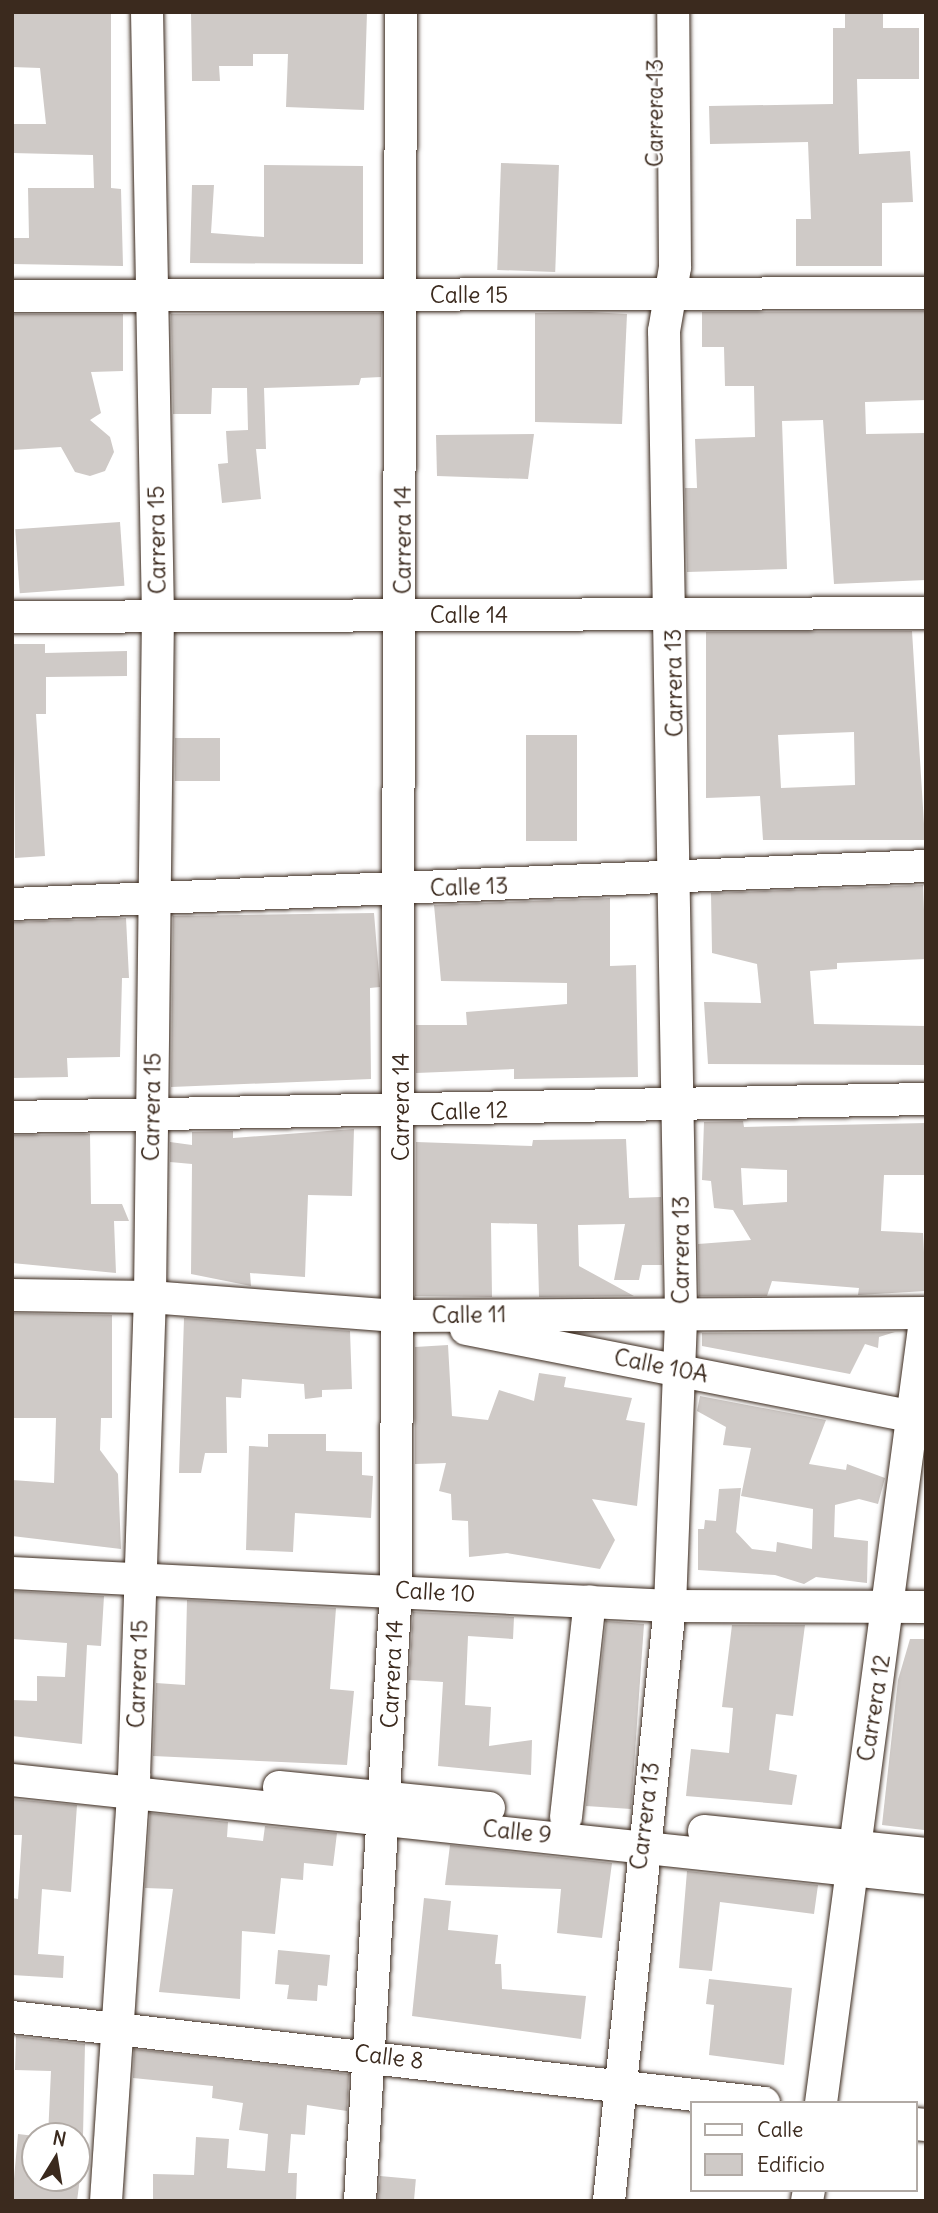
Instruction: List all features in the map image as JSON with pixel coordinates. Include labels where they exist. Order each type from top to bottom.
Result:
[{"type":"street","name":"Carrera 15","points":[[106,2201],[120,2025],[125,1786],[142,1579],[150,1297],[159,617],[146,12]]},
{"type":"street","name":"Carrera 14","points":[[360,2201],[396,1589],[396,1316],[402,1114],[398,890],[403,616],[401,12]]},
{"type":"street","name":"Carrera 13","points":[[658,12],[654,269],[665,297]]},
{"type":"street","name":"Carrera 13","points":[[609,2201],[642,1836],[670,1606],[681,1313],[678,877],[665,297],[675,267],[673,12]]},
{"type":"street","name":"Calle 15","points":[[12,296],[665,297],[926,293]]},
{"type":"street","name":"Calle 14","points":[[12,617],[926,613]]},
{"type":"street","name":"Calle 13","points":[[12,904],[157,902],[926,866]]},
{"type":"street","name":"Calle 12","points":[[12,1117],[402,1114],[926,1100]]},
{"type":"street","name":"Calle 11","points":[[12,1295],[150,1297],[396,1316],[926,1313]]},
{"type":"street","name":"Carrera 12","points":[[821,2101],[851,1857],[921,1418],[926,1313]]},
{"type":"street","name":"Calle 10A","points":[[396,1316],[921,1418]]},
{"type":"street","name":"Calle 10","points":[[12,1573],[396,1589],[670,1606],[858,1610],[888,1612],[926,1628]]},
{"type":"street","points":[[566,1817],[590,1601]]},
{"type":"street","points":[[888,1612],[926,1607]]},
{"type":"street","name":"Calle 9","points":[[12,1780],[566,1817],[642,1836]]},
{"type":"street","name":"Calle 9","points":[[385,1806],[851,1857],[926,1854]]},
{"type":"street","name":"Calle 9","points":[[851,1857],[926,1878]]},
{"type":"street","name":"Calle 8","points":[[12,2017],[120,2025],[620,2083],[750,2101]]},
{"type":"building","points":[[12,12],[111,12],[111,188],[121,189],[123,266],[12,264],[12,238],[29,238],[28,188],[94,188],[93,155],[12,153],[12,124],[46,124],[40,68],[12,67]]},
{"type":"building","points":[[191,12],[367,12],[364,110],[286,107],[288,54],[253,54],[253,66],[219,66],[220,81],[192,81]]},
{"type":"building","points":[[845,13],[883,13],[883,28],[919,28],[919,79],[857,79],[859,154],[910,151],[913,202],[882,203],[882,266],[796,266],[796,219],[811,219],[808,142],[710,144],[709,106],[833,104],[833,28],[845,28]]},
{"type":"building","points":[[501,163],[559,165],[555,272],[497,270]]},
{"type":"building","points":[[264,165],[363,166],[363,264],[190,263],[192,185],[214,185],[211,233],[264,237]]},
{"type":"building","points":[[926,311],[926,400],[865,402],[866,434],[926,433],[926,580],[834,584],[823,420],[782,421],[787,569],[687,572],[685,488],[697,488],[695,439],[755,437],[754,386],[725,386],[724,347],[702,347],[702,312]]},
{"type":"building","points":[[382,313],[381,377],[361,378],[359,385],[264,388],[266,449],[256,449],[261,499],[222,503],[218,464],[228,463],[226,431],[248,430],[247,388],[212,388],[211,414],[173,414],[171,314]]},
{"type":"building","points":[[535,313],[627,314],[622,424],[535,422]]},
{"type":"building","points":[[12,314],[123,314],[123,371],[91,372],[101,413],[90,420],[110,437],[114,452],[105,471],[90,476],[75,472],[61,447],[12,450]]},
{"type":"building","points":[[534,434],[528,479],[437,476],[436,435]]},
{"type":"building","points":[[120,522],[124,586],[20,593],[15,529]]},
{"type":"building","points":[[912,631],[925,840],[763,840],[760,796],[706,798],[706,632]],"holes":[[[854,732],[855,785],[781,788],[778,735]]]},
{"type":"building","points":[[13,644],[45,644],[45,653],[127,651],[127,676],[46,677],[46,714],[36,714],[45,856],[15,858]]},
{"type":"building","points":[[526,735],[577,735],[577,841],[526,841]]},
{"type":"building","points":[[175,738],[220,738],[220,781],[175,781]]},
{"type":"building","points":[[923,885],[926,959],[837,963],[837,969],[810,971],[814,1024],[926,1026],[926,1065],[708,1064],[704,1002],[761,1003],[757,964],[712,953],[711,893]]},
{"type":"building","points":[[610,898],[610,966],[636,965],[638,1077],[514,1079],[514,1069],[416,1073],[416,1025],[467,1025],[466,1012],[567,1004],[567,983],[441,981],[434,905]]},
{"type":"building","points":[[374,913],[380,987],[370,988],[371,1079],[171,1087],[173,916]]},
{"type":"building","points":[[126,918],[129,978],[122,978],[120,1057],[67,1058],[68,1077],[12,1078],[12,922]]},
{"type":"building","points":[[743,1121],[744,1127],[926,1123],[926,1175],[884,1175],[881,1231],[923,1233],[926,1291],[858,1295],[859,1288],[772,1281],[767,1296],[699,1296],[698,1244],[751,1240],[733,1210],[714,1208],[711,1181],[702,1180],[704,1122]],"holes":[[[741,1168],[787,1170],[787,1202],[743,1205]]]},
{"type":"building","points":[[354,1129],[352,1196],[308,1195],[305,1277],[250,1273],[251,1286],[191,1274],[192,1164],[170,1162],[170,1142],[192,1145],[192,1132],[233,1131],[233,1138]]},
{"type":"building","points":[[90,1134],[91,1204],[122,1204],[129,1221],[114,1221],[116,1273],[12,1263],[12,1135]]},
{"type":"building","points":[[626,1139],[629,1198],[661,1197],[662,1265],[642,1265],[639,1280],[614,1280],[625,1224],[578,1225],[579,1266],[634,1296],[539,1297],[537,1224],[491,1223],[492,1297],[415,1296],[416,1142],[532,1146],[533,1140]]},
{"type":"building","points":[[12,1313],[112,1315],[112,1418],[101,1418],[100,1450],[118,1474],[121,1549],[12,1536],[12,1480],[54,1483],[56,1418],[12,1418]]},
{"type":"building","points":[[184,1318],[350,1331],[352,1389],[322,1390],[322,1397],[305,1399],[304,1384],[242,1379],[241,1398],[226,1397],[227,1453],[205,1453],[201,1473],[179,1473]]},
{"type":"building","points":[[895,1332],[879,1337],[878,1348],[865,1344],[850,1374],[702,1346],[702,1333]]},
{"type":"building","points":[[448,1345],[452,1416],[488,1420],[499,1390],[534,1401],[539,1373],[566,1377],[564,1387],[632,1398],[626,1420],[645,1423],[637,1506],[592,1499],[615,1540],[600,1569],[507,1553],[469,1557],[468,1521],[452,1520],[451,1494],[439,1491],[446,1463],[415,1464],[415,1347]]},
{"type":"building","points":[[700,1396],[826,1420],[809,1464],[846,1470],[847,1464],[885,1478],[878,1504],[859,1499],[835,1505],[834,1537],[868,1541],[867,1583],[816,1577],[804,1584],[775,1575],[698,1570],[698,1529],[704,1529],[705,1520],[716,1521],[719,1489],[741,1488],[736,1532],[752,1549],[776,1552],[777,1542],[812,1549],[813,1509],[741,1496],[751,1448],[723,1445],[726,1427],[697,1411]]},
{"type":"building","points":[[268,1434],[326,1434],[326,1451],[362,1452],[362,1475],[373,1476],[371,1518],[295,1513],[293,1552],[246,1550],[249,1446],[268,1447]]},
{"type":"building","points":[[12,1591],[104,1596],[101,1646],[87,1645],[82,1744],[12,1736],[12,1700],[37,1701],[37,1676],[65,1677],[67,1643],[12,1639]]},
{"type":"building","points":[[187,1600],[336,1608],[330,1689],[354,1691],[347,1765],[153,1756],[156,1683],[185,1685]]},
{"type":"building","points":[[413,1612],[514,1617],[513,1639],[468,1636],[465,1705],[491,1707],[489,1746],[532,1740],[531,1775],[438,1766],[443,1682],[409,1680]]},
{"type":"building","points":[[606,1621],[644,1624],[631,1809],[586,1806]]},
{"type":"building","points":[[732,1625],[805,1625],[793,1716],[776,1714],[769,1770],[797,1775],[792,1805],[686,1796],[691,1749],[729,1753],[733,1708],[722,1707]]},
{"type":"building","points":[[910,1639],[926,1639],[924,1830],[882,1825],[898,1680]]},
{"type":"building","points":[[12,1799],[77,1805],[71,1892],[42,1889],[38,1954],[64,1956],[63,1978],[12,1975],[12,1898],[18,1899],[22,1835],[12,1835]]},
{"type":"building","points":[[150,1813],[228,1822],[227,1837],[263,1841],[265,1826],[337,1833],[333,1866],[304,1863],[303,1880],[281,1878],[275,1934],[242,1931],[240,1999],[159,1992],[173,1889],[145,1888]]},
{"type":"building","points":[[450,1845],[612,1863],[602,1938],[557,1933],[561,1889],[445,1885]]},
{"type":"building","points":[[687,1871],[818,1885],[814,1914],[720,1902],[712,1971],[679,1968]]},
{"type":"building","points":[[424,1898],[451,1901],[448,1930],[498,1935],[495,1964],[501,1964],[502,1989],[586,1996],[581,2039],[412,2016]]},
{"type":"building","points":[[278,1950],[330,1955],[327,1986],[318,1985],[317,2001],[287,1999],[289,1985],[275,1984]]},
{"type":"building","points":[[709,1979],[792,1988],[784,2065],[709,2055],[714,2005],[706,2004]]},
{"type":"building","points":[[16,2036],[85,2044],[83,2122],[49,2122],[51,2071],[15,2070]]},
{"type":"building","points":[[134,2049],[349,2074],[347,2111],[307,2105],[305,2135],[291,2134],[288,2173],[297,2173],[296,2201],[153,2201],[153,2174],[194,2175],[196,2137],[229,2139],[227,2168],[265,2171],[268,2134],[239,2130],[243,2103],[212,2098],[213,2086],[133,2078]]},
{"type":"building","points":[[18,2134],[21,2134],[21,2192],[78,2192],[77,2201],[12,2201]]},
{"type":"building","points":[[380,2176],[416,2179],[414,2201],[378,2201]]}]
